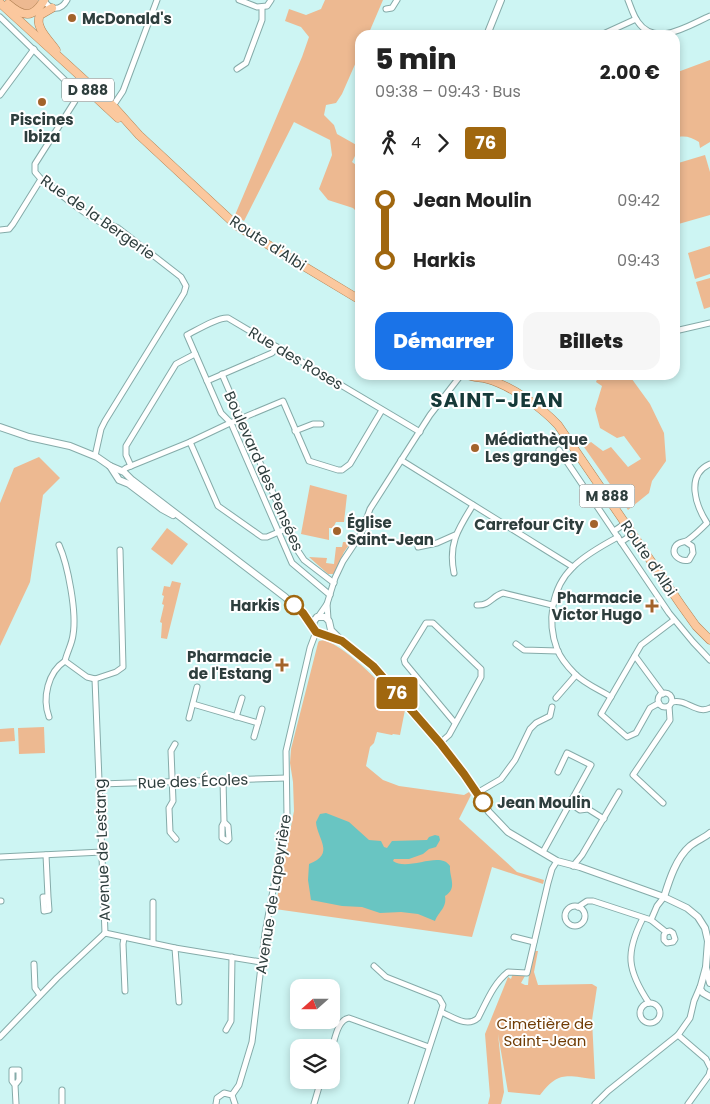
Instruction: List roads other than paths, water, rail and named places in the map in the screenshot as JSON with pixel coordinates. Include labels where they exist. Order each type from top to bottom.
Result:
[{"type":"main road","points":[[4,0],[18,12],[28,14],[36,10],[44,0]]},
{"type":"main road","name":"Route d'Albi","points":[[0,3],[113,106],[139,135]]},
{"type":"main road","points":[[52,8],[40,15],[38,26],[68,65]]},
{"type":"main road","name":"Route d'Albi","points":[[41,41],[116,116],[237,226],[355,297]]},
{"type":"main road","name":"Route d'Albi","points":[[490,380],[512,391]]},
{"type":"main road","name":"Route d'Albi","points":[[496,380],[534,404],[558,425],[689,614],[710,640]]},
{"type":"main road","name":"Route d'Albi","points":[[689,614],[710,636]]},
{"type":"street","points":[[44,0],[52,8],[60,8],[67,0]]},
{"type":"street","points":[[113,106],[123,90],[157,0]]},
{"type":"street","points":[[239,0],[262,8],[267,6],[271,0]]},
{"type":"street","points":[[386,9],[392,8],[397,0]]},
{"type":"street","points":[[489,30],[501,0]]},
{"type":"street","points":[[628,0],[636,19],[648,30]]},
{"type":"street","points":[[237,69],[246,63],[262,20],[262,8]]},
{"type":"street","points":[[679,30],[710,16]]},
{"type":"street","name":"Rue de la Bergerie","points":[[0,17],[73,86],[76,94],[75,101],[35,164],[35,172],[41,179],[101,223],[111,224],[118,228],[181,277],[186,286],[184,293],[105,420],[101,429],[96,456]]},
{"type":"street","points":[[612,30],[636,19]]},
{"type":"street","points":[[0,94],[34,49]]},
{"type":"street","points":[[0,230],[9,229],[41,179]]},
{"type":"street","name":"Rue des Roses","points":[[195,354],[187,335],[226,317],[420,432]]},
{"type":"street","points":[[680,330],[710,323]]},
{"type":"street","points":[[207,381],[272,352],[277,347]]},
{"type":"street","points":[[132,466],[126,455],[126,446],[176,364],[195,354]]},
{"type":"street","name":"Boulevard des Pensées","points":[[195,354],[221,413],[231,423],[292,563],[330,595]]},
{"type":"street","name":"Boulevard des Pensées","points":[[222,374],[301,556],[334,583]]},
{"type":"street","points":[[317,630],[314,621],[327,604],[343,561],[361,534],[370,509],[420,432],[457,380]]},
{"type":"street","points":[[452,386],[461,380]]},
{"type":"street","points":[[122,475],[132,466],[283,401],[310,461],[342,470],[350,464],[382,410]]},
{"type":"street","points":[[296,431],[313,424],[321,424]]},
{"type":"street","points":[[0,428],[70,446],[96,456],[303,613],[317,630],[342,641],[373,666],[440,743],[494,818],[508,832],[557,861],[628,883],[664,897],[692,912],[705,928],[708,942],[705,991]]},
{"type":"street","points":[[190,442],[220,509],[258,535],[267,536],[288,528]]},
{"type":"street","points":[[559,450],[674,620],[710,660]]},
{"type":"street","points":[[402,460],[573,567]]},
{"type":"street","points":[[686,542],[708,525],[699,508],[696,479],[699,471],[710,464]]},
{"type":"street","points":[[454,573],[452,559],[455,535],[473,505]]},
{"type":"street","points":[[611,697],[576,675],[558,651],[552,628],[552,605],[565,576],[573,567],[616,534],[626,523]]},
{"type":"street","points":[[621,542],[633,534]]},
{"type":"street","points":[[418,547],[437,543],[455,535]]},
{"type":"street","points":[[59,545],[64,556],[74,626],[66,662]]},
{"type":"street","points":[[66,662],[87,677],[95,679],[116,672],[123,667],[120,550]]},
{"type":"street","points":[[477,605],[484,606],[496,595],[503,593],[552,605]]},
{"type":"street","points":[[317,630],[326,632],[329,623],[327,604]]},
{"type":"street","points":[[303,613],[325,617],[342,641]]},
{"type":"street","points":[[659,703],[650,708],[636,733],[627,737],[601,714],[645,641],[674,620]]},
{"type":"street","points":[[440,743],[449,735],[481,677],[481,669],[433,623],[426,623],[404,659],[405,663],[455,723]]},
{"type":"street","name":"Avenue de Lapeyrière","points":[[232,1096],[239,1084],[252,1042],[270,902],[287,816],[286,750],[310,648],[317,630]]},
{"type":"street","points":[[516,644],[524,650],[558,651]]},
{"type":"street","points":[[635,656],[663,694],[670,695],[670,720],[633,776],[663,803]]},
{"type":"street","points":[[49,717],[46,709],[49,682],[58,666],[66,662]]},
{"type":"street","points":[[556,698],[576,675]]},
{"type":"street","name":"Avenue de Lestang","points":[[0,1037],[40,995],[105,933],[95,679]]},
{"type":"street","points":[[189,718],[197,687]]},
{"type":"street","points":[[659,703],[659,698],[663,694]]},
{"type":"street","points":[[236,717],[242,698]]},
{"type":"street","points":[[659,703],[664,707],[680,700],[700,710],[710,708]]},
{"type":"street","points":[[193,704],[258,723]]},
{"type":"street","points":[[477,793],[501,779],[515,760],[530,729],[536,723],[550,716],[552,707]]},
{"type":"street","points":[[254,737],[262,709]]},
{"type":"street","points":[[175,744],[171,751],[173,801],[169,808],[170,832],[176,839]]},
{"type":"street","points":[[543,852],[591,765],[567,753],[558,772]]},
{"type":"street","name":"Rue des Écoles","points":[[100,784],[286,778]]},
{"type":"street","points":[[223,780],[224,822]]},
{"type":"street","points":[[573,866],[604,819],[619,792]]},
{"type":"street","points":[[588,809],[604,819]]},
{"type":"street","points":[[651,920],[657,906],[664,897],[673,873],[684,852],[691,845],[710,833]]},
{"type":"street","points":[[0,857],[102,852]]},
{"type":"street","points":[[46,855],[48,897]]},
{"type":"street","points":[[441,1012],[467,1022],[475,1021],[501,978],[508,972],[527,973],[548,883],[552,869],[557,861]]},
{"type":"street","points":[[578,907],[587,901],[593,901],[651,920],[666,932]]},
{"type":"street","points":[[152,902],[153,943]]},
{"type":"street","points":[[643,918],[636,931],[630,962],[636,982],[648,1003],[656,1005],[660,1014],[656,1021],[651,1023],[642,1020],[640,1012],[642,1007],[648,1003]]},
{"type":"street","points":[[105,933],[175,948],[261,962]]},
{"type":"street","points":[[514,937],[534,942]]},
{"type":"street","points":[[124,938],[126,991]]},
{"type":"street","points":[[175,948],[179,1002]]},
{"type":"street","points":[[226,1030],[231,1021],[232,957]]},
{"type":"street","points":[[34,964],[34,988],[40,995]]},
{"type":"street","points":[[374,966],[386,976],[440,998],[443,1005],[411,1104]]},
{"type":"street","points":[[595,1104],[608,1091],[678,1035],[690,1018],[696,998],[705,991],[706,982],[710,983],[706,967]]},
{"type":"street","points":[[335,1039],[341,1023],[345,1018],[349,1018],[430,1047]]},
{"type":"street","points":[[678,1035],[706,1059],[710,1066]]},
{"type":"street","points":[[688,1104],[710,1071]]},
{"type":"street","points":[[16,1085],[16,1104]]},
{"type":"street","points":[[314,1104],[318,1089]]},
{"type":"street","points":[[62,1090],[62,1104]]},
{"type":"street","points":[[216,1104],[218,1098],[222,1094],[227,1093],[232,1096],[235,1104]]},
{"type":"water","points":[[326,813],[349,822],[369,840],[381,841],[384,847],[387,848],[392,841],[427,840],[435,835],[439,836],[440,840],[436,847],[409,859],[394,859],[393,861],[399,864],[407,864],[439,860],[450,866],[452,886],[449,893],[445,896],[444,907],[435,921],[418,914],[401,912],[380,913],[362,907],[342,906],[311,900],[308,880],[309,864],[322,856],[323,851],[316,822],[320,814]]},
{"type":"place","name":"McDonald's","points":[[72,18]]},
{"type":"place","name":"Piscines Ibiza","points":[[42,102]]},
{"type":"place","name":"Médiathèque Les granges","points":[[475,448]]},
{"type":"place","name":"Carrefour City","points":[[594,524]]},
{"type":"place","name":"Église Saint-Jean","points":[[337,531]]},
{"type":"place","name":"Harkis","points":[[294,605]]},
{"type":"place","name":"Pharmacie Victor Hugo","points":[[652,606]]},
{"type":"place","name":"Pharmacie de l'Estang","points":[[282,665]]},
{"type":"place","name":"Jean Moulin","points":[[483,802]]},
{"type":"district","name":"SAINT-JEAN","points":[[497,400]]},
{"type":"park label","name":"Cimetière de Saint-Jean","points":[[545,1032]]}]
